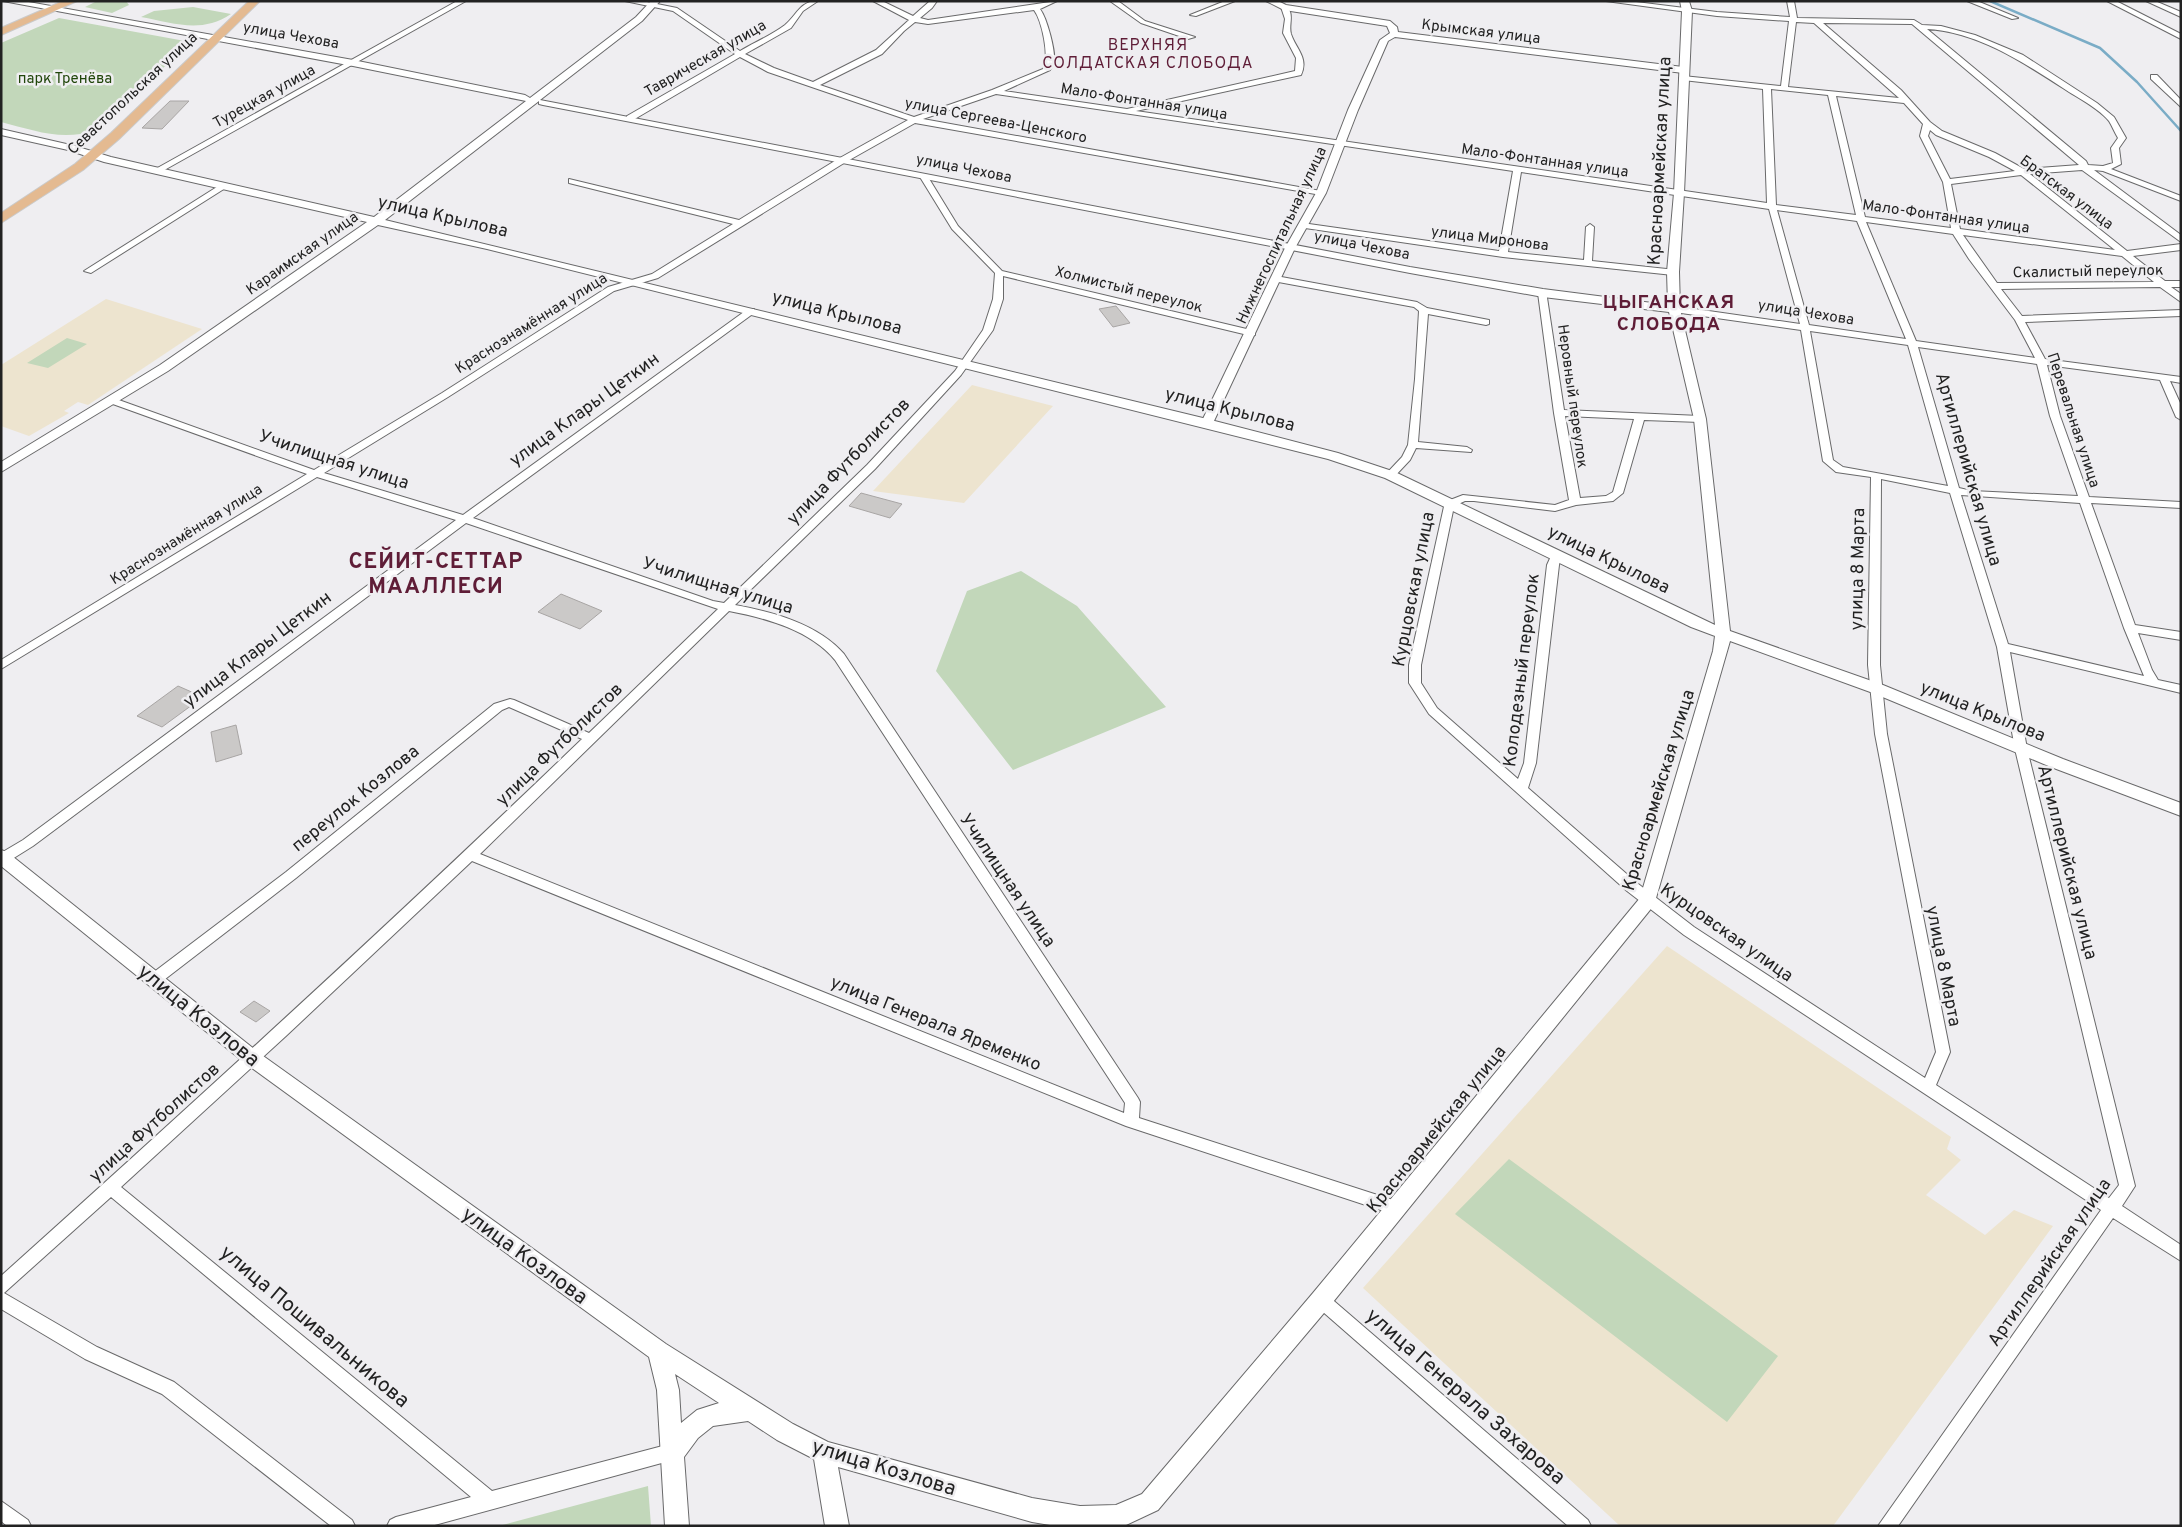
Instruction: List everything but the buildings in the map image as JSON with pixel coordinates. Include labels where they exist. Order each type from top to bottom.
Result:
[{"type":"main road","name":"улица Чехова","points":[[7,1],[353,63],[525,98]]},
{"type":"main road","points":[[1,32],[72,1]]},
{"type":"main road","name":"Севастопольская улица","points":[[1,219],[79,167],[119,132],[214,38],[255,1]]},
{"type":"main road","name":"Караимская улица","points":[[1,468],[113,401],[281,289],[375,221],[576,68],[654,3]]},
{"type":"main road","name":"Красноармейская улица","points":[[1118,1521],[1150,1502],[1322,1300],[1648,900],[1721,651],[1723,635],[1700,419],[1674,309],[1673,272],[1679,193],[1686,6]]},
{"type":"main road","name":"улица Чехова","points":[[543,102],[1290,248],[1543,293],[1674,309]]},
{"type":"main road","points":[[1,132],[92,154]]},
{"type":"main road","name":"улица Крылова","points":[[92,154],[156,171],[354,216],[751,311],[1333,456],[1390,475],[1723,635],[1878,689],[2021,748],[2181,810]]},
{"type":"main road","name":"улица Козлова","points":[[4,862],[155,979],[252,1058],[658,1351],[785,1432],[824,1452],[1032,1510],[1080,1518],[1118,1521]]},
{"type":"main road","points":[[658,1351],[668,1390],[678,1526]]},
{"type":"main road","points":[[674,1452],[690,1428],[707,1417],[726,1411],[751,1410]]},
{"type":"main road","points":[[824,1452],[837,1526]]},
{"type":"street","name":"Турецкая улица","points":[[156,171],[463,1]]},
{"type":"street","name":"улица Сергеева-Ценского","points":[[628,1],[654,3],[675,9],[740,54],[771,70],[914,120],[1321,193]]},
{"type":"street","name":"Таврическая улица","points":[[630,118],[788,26],[801,10],[815,1]]},
{"type":"street","points":[[876,1],[913,19],[928,22],[1036,8],[1054,1]]},
{"type":"street","points":[[814,86],[879,52],[913,19],[930,7],[934,1]]},
{"type":"street","points":[[991,1],[999,12]]},
{"type":"street","points":[[1113,1],[1143,22],[1191,37]]},
{"type":"street","points":[[1194,15],[1232,1]]},
{"type":"street","points":[[1128,113],[1133,109],[1298,73],[1301,69],[1297,48],[1287,33],[1289,19],[1284,7],[1270,1]]},
{"type":"street","points":[[1609,1],[1686,6],[1816,21],[1918,25],[1941,28],[1972,37],[2011,53],[2094,105],[2111,119],[2122,138],[2115,148],[2117,164],[2104,168]]},
{"type":"street","points":[[1784,89],[1794,13],[1790,1]]},
{"type":"street","points":[[2110,1],[2181,37]]},
{"type":"street","points":[[2149,1],[2181,15]]},
{"type":"street","points":[[1971,2],[2014,18]]},
{"type":"street","name":"Крымская улица","points":[[1284,7],[1390,24],[1394,29],[1394,34],[1683,74]]},
{"type":"street","name":"Краснознамённая улица","points":[[1,665],[444,394],[611,289],[655,276],[841,161],[914,120],[995,92],[1046,70],[1050,63],[1043,22],[1040,12],[1036,8]]},
{"type":"street","points":[[1816,21],[1906,101],[1927,124]]},
{"type":"street","points":[[2157,24],[2173,24]]},
{"type":"street","points":[[1918,25],[2083,163],[2084,167],[2181,239]]},
{"type":"street","name":"Нижнегоспитальная улица","points":[[1207,424],[1252,333],[1290,248],[1321,193],[1384,40],[1394,34]]},
{"type":"street","points":[[1683,74],[1767,87],[1906,101]]},
{"type":"street","points":[[2154,76],[2181,105]]},
{"type":"street","points":[[1767,87],[1771,202],[1774,207],[1805,327],[1828,461],[1840,470],[1982,494],[2181,505]]},
{"type":"street","name":"Мало-Фонтанная улица","points":[[995,92],[1774,207],[2125,254],[2181,247]]},
{"type":"street","name":"Артиллерийская улица","points":[[1832,94],[1861,218],[1913,345],[1954,490],[2003,648],[2021,748],[2127,1186],[1887,1526]]},
{"type":"street","name":"Братская улица","points":[[1927,124],[1939,133],[1992,155],[2023,172],[2181,299]]},
{"type":"street","name":"Перевальная улица","points":[[1927,124],[1924,136],[1947,182],[1956,231],[1972,257],[2019,319],[2041,360],[2055,416],[2130,628],[2146,670],[2155,684]]},
{"type":"street","points":[[1947,182],[2023,172],[2084,167],[2104,168],[2181,198]]},
{"type":"street","points":[[1503,254],[1517,170]]},
{"type":"street","points":[[924,176],[955,227],[999,273]]},
{"type":"street","points":[[572,182],[739,224]]},
{"type":"street","points":[[88,271],[224,187]]},
{"type":"street","name":"улица Миронова","points":[[1305,224],[1503,254],[1673,272]]},
{"type":"street","points":[[1588,262],[1590,227]]},
{"type":"street","name":"Холмистый переулок","points":[[999,273],[1010,274],[1252,333]]},
{"type":"street","name":"улица Футболистов","points":[[1,1286],[252,1058],[470,855],[871,467],[958,373],[964,364],[991,322],[998,299],[999,273]]},
{"type":"street","points":[[1276,279],[1417,305],[1424,310],[1486,322]]},
{"type":"street","name":"Скалистый переулок","points":[[1995,286],[2181,284]]},
{"type":"street","name":"Неровный переулок","points":[[1543,293],[1559,412],[1574,502]]},
{"type":"street","name":"улица Чехова","points":[[1674,309],[1805,327],[1913,345],[2041,360],[2181,380]]},
{"type":"street","points":[[1390,475],[1406,458],[1413,445],[1420,379],[1424,310]]},
{"type":"street","name":"улица Клары Цеткин","points":[[4,862],[464,519],[751,311]]},
{"type":"street","points":[[2019,319],[2181,313]]},
{"type":"street","points":[[2163,377],[2181,417]]},
{"type":"street","name":"Училищная улица","points":[[113,401],[313,473],[464,519],[711,604],[742,608],[773,616],[807,632],[837,654],[1010,913],[1133,1102],[1131,1122]]},
{"type":"street","points":[[1559,412],[1700,419]]},
{"type":"street","points":[[1450,504],[1463,498],[1474,498],[1555,508],[1574,502],[1609,499],[1616,496],[1640,417]]},
{"type":"street","points":[[1413,445],[1467,450]]},
{"type":"street","name":"улица 8 Марта","points":[[1876,475],[1874,665],[1878,689],[1881,734],[1943,1052],[1928,1087]]},
{"type":"street","name":"Курцовская улица","points":[[1450,504],[1415,665],[1414,683],[1433,711],[1648,900],[1689,931],[2181,1254]]},
{"type":"street","name":"Колодезный переулок","points":[[1521,789],[1530,763],[1552,565],[1556,556]]},
{"type":"street","points":[[2130,628],[2181,636]]},
{"type":"street","points":[[2003,648],[2181,689]]},
{"type":"street","name":"переулок Козлова","points":[[155,979],[299,869],[498,706],[510,703],[592,739]]},
{"type":"street","name":"улица Генерала Яременко","points":[[470,855],[1131,1122],[1396,1208]]},
{"type":"street","name":"улица Пошивальникова","points":[[110,1187],[490,1501]]},
{"type":"street","points":[[1,1300],[91,1353],[168,1388],[346,1526]]},
{"type":"street","name":"улица Генерала Захарова","points":[[1322,1300],[1582,1526]]},
{"type":"street","points":[[396,1526],[674,1452]]},
{"type":"street","points":[[1,1510],[22,1526]]},
{"type":"shaded area","points":[[106,299],[202,329],[88,405],[78,402],[64,411],[69,413],[29,436],[1,426],[1,365]]},
{"type":"shaded area","points":[[972,385],[1053,406],[964,503],[873,491]]},
{"type":"shaded area","points":[[1667,946],[1951,1137],[1947,1149],[1961,1160],[1926,1195],[1985,1235],[2014,1210],[2053,1226],[1833,1526],[1620,1526],[1363,1288]]},
{"type":"green space","points":[[97,1],[126,1],[129,5],[112,13],[85,7]]},
{"type":"green space","points":[[193,7],[231,14],[209,24],[198,25],[176,24],[141,17],[154,11]]},
{"type":"green space","name":"парк Тренёва","points":[[59,18],[185,41],[185,48],[95,130],[71,135],[48,134],[1,122],[1,43]]},
{"type":"green space","points":[[67,338],[87,344],[48,368],[27,363]]},
{"type":"green space","points":[[1021,571],[1077,606],[1166,707],[1013,770],[936,671],[967,591]]},
{"type":"green space","points":[[1509,1159],[1778,1356],[1727,1422],[1455,1214]]},
{"type":"green space","points":[[648,1486],[651,1526],[499,1526]]},
{"type":"waterway","points":[[1990,1],[2100,48],[2137,82],[2181,131]]},
{"type":"district","name":"ВЕРХНЯЯ СОЛДАТСКАЯ СЛОБОДА","points":[[1148,53]]},
{"type":"district","name":"ЦЫГАНСКАЯ СЛОБОДА","points":[[1669,312]]},
{"type":"district","name":"СЕЙИТ-СЕТТАР МААЛЛЕСИ","points":[[436,572]]}]
